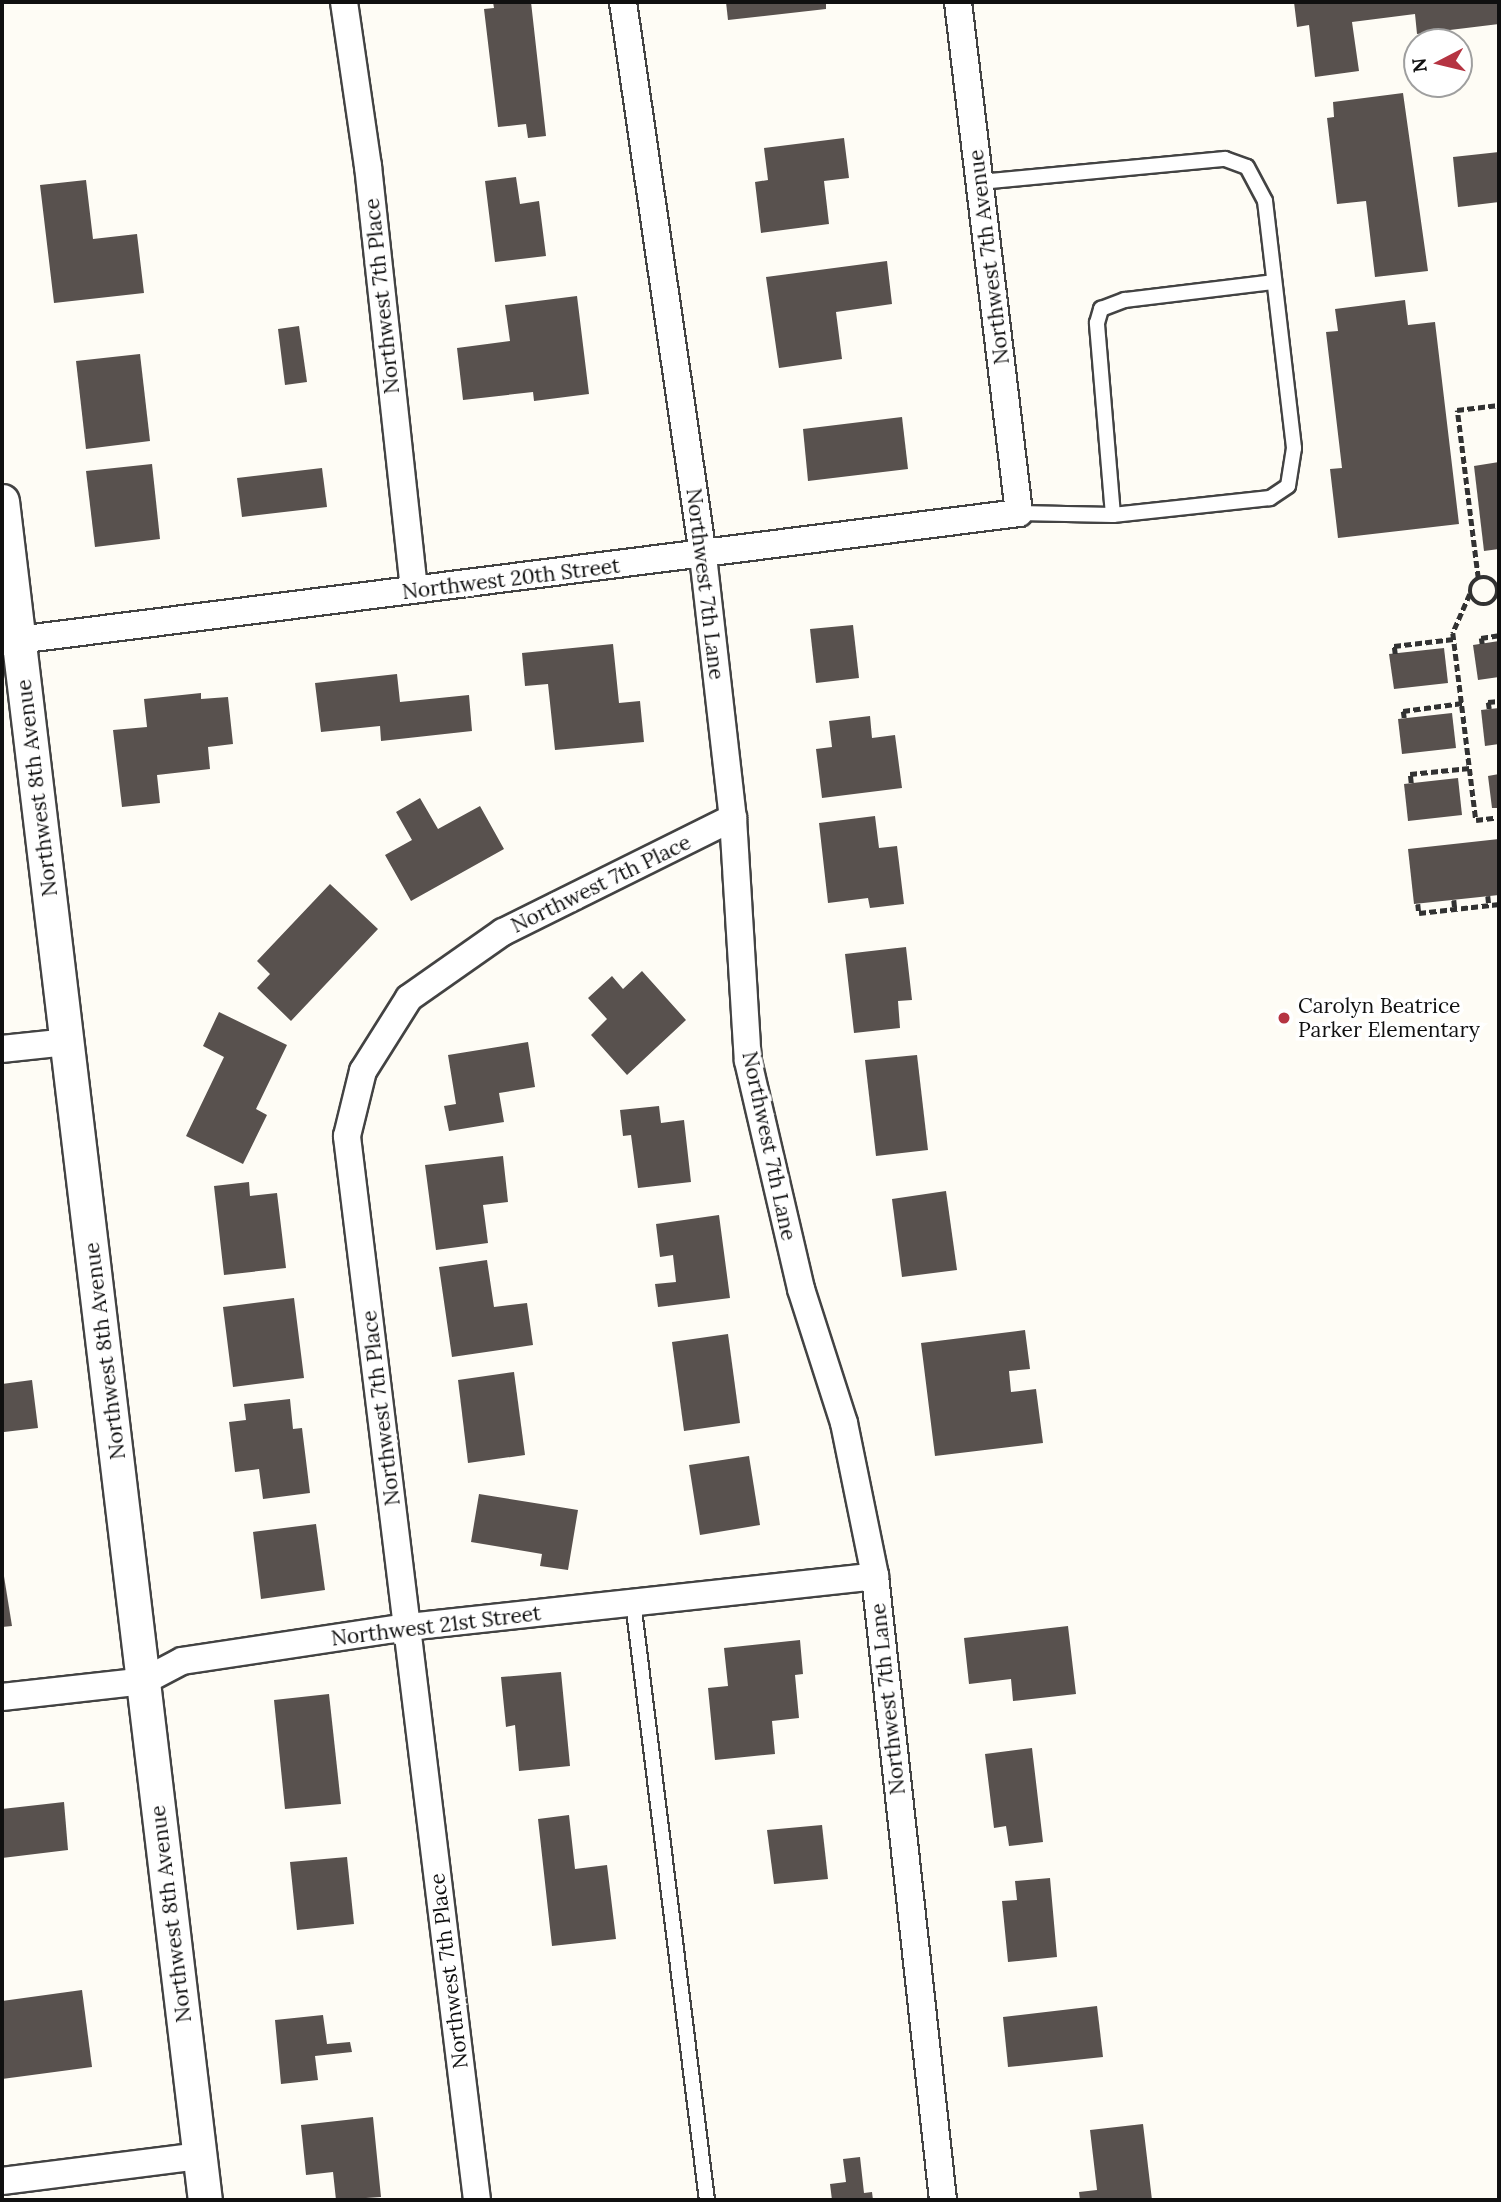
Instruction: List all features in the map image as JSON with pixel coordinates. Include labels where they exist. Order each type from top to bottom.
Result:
[{"type":"street","name":"Northwest 7th Place","points":[[344,2],[368,166],[414,590]]},
{"type":"street","name":"Northwest 7th Lane","points":[[623,2],[703,556],[733,818],[748,1061],[801,1289],[844,1423],[875,1577],[943,2200]]},
{"type":"street","name":"Northwest 7th Avenue","points":[[958,2],[1019,513]]},
{"type":"street","name":"Northwest 8th Avenue","points":[[2,501],[10,641],[68,1042],[205,2200]]},
{"type":"street","name":"Northwest 20th Street","points":[[10,641],[703,556],[1019,513]]},
{"type":"street","name":"Northwest 7th Place","points":[[477,2200],[347,1136],[363,1071],[409,998],[503,932],[733,818]]},
{"type":"street","points":[[2,1049],[68,1042]]},
{"type":"street","name":"Northwest 21st Street","points":[[2,1697],[144,1681],[182,1661],[408,1627],[875,1577]]},
{"type":"street","points":[[2,2181],[200,2156]]},
{"type":"lane","points":[[979,182],[1177,160],[1238,161],[1256,181],[1265,201],[1275,282],[1294,448],[1289,486],[1270,498],[1113,514],[1019,513]]},
{"type":"lane","points":[[1113,514],[1097,323],[1101,309],[1125,300],[1275,282]]},
{"type":"lane","points":[[633,1602],[707,2200]]},
{"type":"path","points":[[1499,405],[1457,410],[1478,578],[1454,639],[1476,820],[1499,817]]},
{"type":"path","points":[[1471,594],[1483,605],[1496,599],[1499,590],[1491,578],[1478,578]]},
{"type":"path","points":[[1482,644],[1481,638],[1499,635]]},
{"type":"path","points":[[1395,654],[1394,646],[1454,639]]},
{"type":"path","points":[[1489,709],[1488,702],[1499,701]]},
{"type":"path","points":[[1404,718],[1404,711],[1462,703]]},
{"type":"path","points":[[1411,783],[1410,774],[1470,768]]},
{"type":"path","points":[[1488,896],[1489,905]]},
{"type":"path","points":[[1454,900],[1455,909]]},
{"type":"path","points":[[1418,904],[1419,913],[1499,904]]},
{"type":"building","points":[[493,2],[531,2],[546,136],[528,138],[526,124],[498,127],[484,9],[494,8]]},
{"type":"building","points":[[726,2],[826,2],[826,9],[728,20]]},
{"type":"building","points":[[1294,2],[1499,2],[1499,24],[1466,28],[1416,28],[1415,14],[1352,22],[1359,71],[1315,77],[1309,25],[1297,27]]},
{"type":"building","points":[[1403,93],[1428,271],[1375,277],[1366,201],[1337,204],[1327,118],[1334,117],[1333,102]]},
{"type":"building","points":[[844,138],[849,178],[824,181],[829,224],[761,233],[755,182],[768,180],[764,148]]},
{"type":"building","points":[[1499,152],[1499,202],[1458,207],[1453,157]]},
{"type":"building","points":[[516,177],[520,204],[539,201],[546,256],[495,262],[485,181]]},
{"type":"building","points":[[86,180],[93,239],[137,234],[144,293],[54,303],[40,185]]},
{"type":"building","points":[[887,261],[892,304],[836,312],[842,359],[779,368],[766,277]]},
{"type":"building","points":[[577,296],[589,394],[534,401],[533,392],[463,400],[457,348],[510,341],[505,305]]},
{"type":"building","points":[[1405,300],[1408,325],[1435,322],[1459,524],[1338,538],[1330,469],[1342,468],[1326,332],[1338,331],[1335,309]]},
{"type":"building","points":[[299,326],[307,382],[285,385],[278,329]]},
{"type":"building","points":[[140,354],[150,441],[86,449],[76,361]]},
{"type":"building","points":[[902,417],[908,469],[808,481],[803,429]]},
{"type":"building","points":[[1499,462],[1499,549],[1484,551],[1474,466]]},
{"type":"building","points":[[152,464],[160,539],[95,547],[86,471]]},
{"type":"building","points":[[322,468],[327,507],[242,517],[237,478]]},
{"type":"building","points":[[853,625],[859,678],[816,683],[810,629]]},
{"type":"building","points":[[1499,641],[1499,677],[1478,680],[1473,645]]},
{"type":"building","points":[[613,644],[619,703],[640,701],[644,742],[555,750],[548,684],[525,686],[522,653]]},
{"type":"building","points":[[1444,648],[1448,683],[1394,689],[1389,654]]},
{"type":"building","points":[[397,674],[400,702],[469,695],[472,731],[381,741],[380,726],[321,732],[315,683]]},
{"type":"building","points":[[201,693],[201,699],[228,697],[233,744],[208,747],[210,769],[157,775],[160,803],[122,807],[113,730],[147,727],[144,699]]},
{"type":"building","points":[[1499,708],[1499,744],[1485,746],[1481,710]]},
{"type":"building","points":[[1452,713],[1456,748],[1402,754],[1398,719]]},
{"type":"building","points":[[870,716],[872,738],[895,735],[902,788],[822,798],[816,749],[832,747],[829,721]]},
{"type":"building","points":[[1499,774],[1499,808],[1492,808],[1488,776]]},
{"type":"building","points":[[1458,778],[1462,815],[1408,821],[1404,784]]},
{"type":"building","points":[[420,798],[438,829],[480,806],[504,849],[411,901],[385,855],[412,840],[396,812]]},
{"type":"building","points":[[875,816],[879,848],[897,846],[904,904],[870,908],[868,898],[828,903],[819,823]]},
{"type":"building","points":[[1499,839],[1499,895],[1414,904],[1408,849]]},
{"type":"building","points":[[330,884],[378,929],[291,1021],[257,988],[270,974],[257,961]]},
{"type":"building","points":[[906,947],[912,1000],[898,1001],[900,1028],[854,1033],[845,954]]},
{"type":"building","points":[[642,971],[686,1020],[627,1075],[591,1035],[607,1019],[588,998],[612,976],[623,989]]},
{"type":"building","points":[[219,1012],[287,1045],[256,1109],[267,1115],[243,1164],[186,1136],[224,1057],[203,1046]]},
{"type":"building","points":[[528,1042],[535,1087],[499,1093],[504,1122],[449,1131],[444,1106],[456,1104],[448,1055]]},
{"type":"building","points":[[917,1055],[928,1150],[876,1156],[865,1060]]},
{"type":"building","points":[[659,1106],[661,1123],[684,1120],[691,1182],[638,1188],[631,1135],[623,1136],[620,1110]]},
{"type":"building","points":[[503,1156],[508,1202],[483,1205],[488,1243],[436,1250],[425,1165]]},
{"type":"building","points":[[249,1182],[250,1196],[277,1193],[286,1268],[224,1275],[214,1186]]},
{"type":"building","points":[[946,1191],[957,1270],[902,1277],[892,1199]]},
{"type":"building","points":[[719,1215],[730,1298],[658,1307],[655,1284],[676,1282],[673,1255],[660,1257],[656,1224]]},
{"type":"building","points":[[487,1260],[494,1307],[527,1303],[533,1345],[452,1357],[439,1267]]},
{"type":"building","points":[[294,1298],[304,1378],[233,1387],[223,1307]]},
{"type":"building","points":[[1025,1330],[1030,1369],[1009,1371],[1011,1392],[1036,1389],[1043,1443],[935,1456],[921,1343]]},
{"type":"building","points":[[728,1334],[740,1423],[684,1431],[672,1342]]},
{"type":"building","points":[[514,1372],[525,1455],[468,1463],[458,1380]]},
{"type":"building","points":[[32,1380],[38,1428],[4,1432],[2,1384]]},
{"type":"building","points":[[290,1399],[293,1429],[302,1428],[310,1493],[263,1499],[259,1469],[235,1472],[229,1422],[246,1420],[244,1404]]},
{"type":"building","points":[[749,1456],[760,1525],[700,1535],[689,1465]]},
{"type":"building","points":[[479,1494],[578,1510],[568,1570],[540,1566],[542,1554],[471,1542]]},
{"type":"building","points":[[316,1524],[325,1590],[261,1599],[253,1532]]},
{"type":"building","points":[[2,1564],[12,1626],[2,1627]]},
{"type":"building","points":[[1068,1626],[1076,1694],[1013,1701],[1011,1679],[969,1684],[964,1638]]},
{"type":"building","points":[[800,1640],[803,1674],[795,1675],[799,1718],[772,1721],[775,1754],[715,1760],[708,1688],[728,1686],[724,1648]]},
{"type":"building","points":[[561,1672],[570,1766],[519,1771],[515,1725],[506,1727],[501,1677]]},
{"type":"building","points":[[329,1694],[341,1804],[285,1809],[274,1700]]},
{"type":"building","points":[[1032,1748],[1043,1842],[1009,1846],[1006,1826],[994,1828],[985,1754]]},
{"type":"building","points":[[64,1802],[68,1850],[2,1858],[2,1809]]},
{"type":"building","points":[[569,1815],[575,1869],[607,1865],[616,1939],[552,1946],[538,1819]]},
{"type":"building","points":[[822,1825],[828,1879],[774,1884],[767,1830]]},
{"type":"building","points":[[347,1857],[354,1924],[297,1930],[290,1862]]},
{"type":"building","points":[[1050,1878],[1057,1957],[1008,1962],[1002,1901],[1017,1900],[1015,1881]]},
{"type":"building","points":[[82,1990],[92,2067],[2,2079],[2,2001]]},
{"type":"building","points":[[1097,2006],[1103,2057],[1008,2067],[1003,2017]]},
{"type":"building","points":[[323,2015],[327,2044],[350,2042],[352,2052],[315,2056],[318,2080],[281,2084],[275,2020]]},
{"type":"building","points":[[373,2117],[381,2197],[336,2200],[333,2172],[306,2175],[301,2125]]},
{"type":"building","points":[[1143,2124],[1152,2200],[1080,2200],[1079,2192],[1097,2190],[1090,2130]]},
{"type":"building","points":[[860,2157],[864,2193],[872,2192],[873,2200],[832,2200],[830,2184],[846,2182],[843,2159]]},
{"type":"place","name":"Carolyn Beatrice Parker Elementary","points":[[1284,1018]]}]
